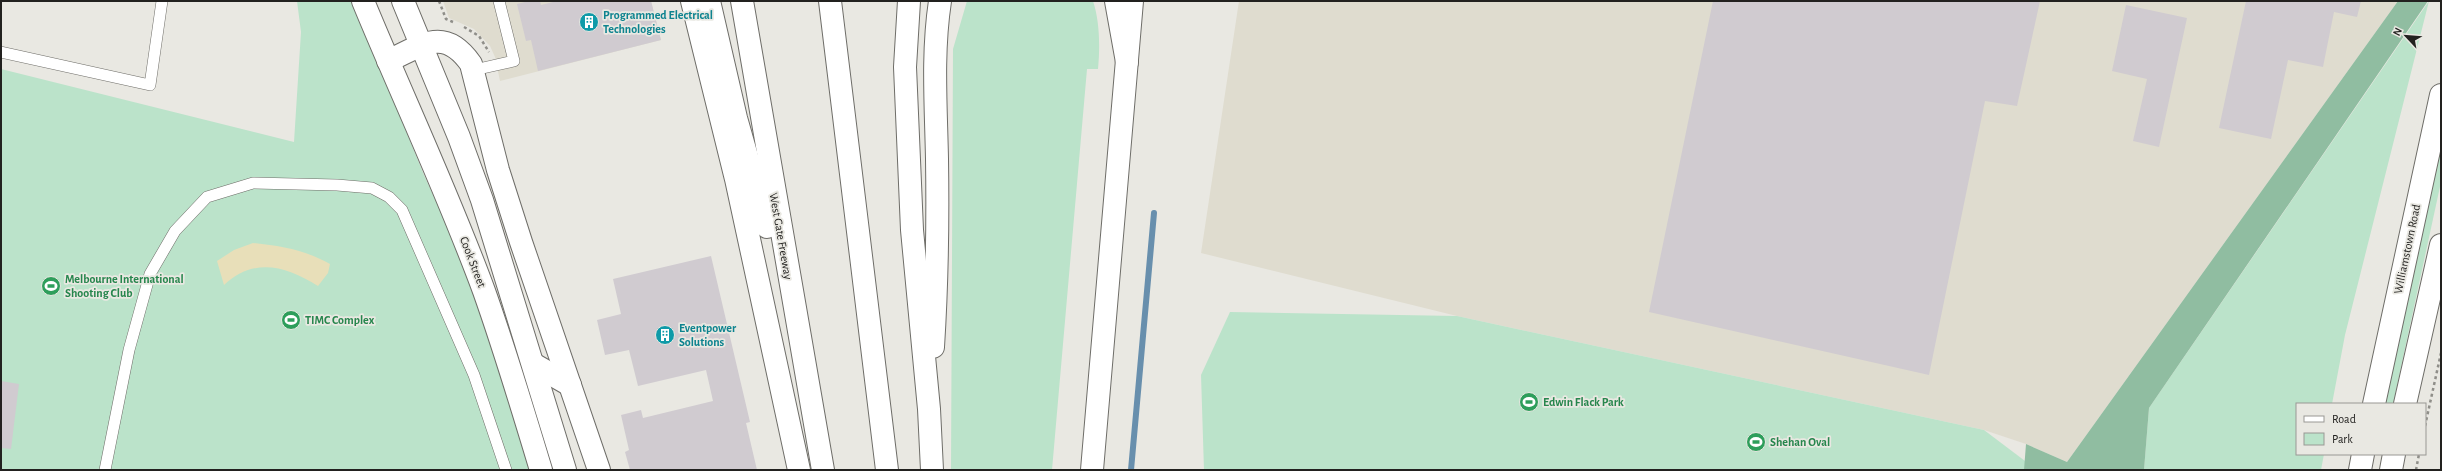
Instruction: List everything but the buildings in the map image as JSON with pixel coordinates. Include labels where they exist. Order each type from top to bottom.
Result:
[{"type":"main road","name":"Cook Street","points":[[363,1],[433,162],[484,291],[510,367],[541,470]]},
{"type":"main road","points":[[403,1],[459,136],[482,200],[535,365],[565,470]]},
{"type":"main road","points":[[692,1],[736,180],[800,470]]},
{"type":"main road","points":[[709,1],[736,118],[799,337]]},
{"type":"main road","name":"West Gate Freeway","points":[[742,1],[823,470]]},
{"type":"main road","points":[[830,1],[887,470]]},
{"type":"main road","points":[[909,1],[905,66],[912,230],[929,409],[932,470]]},
{"type":"main road","points":[[929,409],[937,283],[933,64],[940,1]]},
{"type":"main road","points":[[1116,1],[1126,62]]},
{"type":"main road","points":[[1092,470],[1132,1]]},
{"type":"main road","points":[[388,61],[430,42],[441,40],[465,55],[474,70],[498,170],[599,470]]},
{"type":"main road","name":"Williamstown Road","points":[[2374,403],[2441,95]]},
{"type":"main road","points":[[2405,403],[2441,245]]},
{"type":"main road","points":[[535,365],[570,384]]},
{"type":"main road","points":[[2360,470],[2363,455]]},
{"type":"main road","points":[[2390,470],[2394,455]]},
{"type":"lane","points":[[1,52],[150,85],[162,1]]},
{"type":"lane","points":[[474,70],[514,61],[499,1]]},
{"type":"lane","points":[[105,470],[129,350],[150,274],[174,230],[207,197],[253,183],[337,185],[372,188],[389,197],[402,210],[474,375],[506,470]]},
{"type":"path","points":[[2426,421],[2441,353]]},
{"type":"path","points":[[2416,470],[2419,455]]},
{"type":"shaded area","name":"Programmed Electrical Technologies","points":[[443,1],[651,1],[661,40],[500,81],[495,57],[490,46],[474,29],[449,18]]},
{"type":"shaded area","points":[[1239,1],[2398,1],[2067,462],[2026,444],[1984,430],[1457,316],[1201,253]]},
{"type":"green space","name":"TIMC Complex","points":[[297,1],[353,1],[424,175],[457,247],[515,393],[534,470],[1,470],[1,69],[294,142],[301,32]]},
{"type":"green space","points":[[967,1],[1093,1],[1097,18],[1099,44],[1098,69],[1087,69],[1052,470],[951,470],[953,49]]},
{"type":"green space","points":[[2398,1],[2428,1],[2149,408],[2144,470],[2024,470],[2026,444],[2067,462]]},
{"type":"green space","points":[[2429,1],[2345,335],[2332,403],[2296,403],[2296,455],[2324,455],[2321,470],[2144,470],[2149,408]]},
{"type":"green space","points":[[2441,144],[2441,182],[2393,403],[2385,403]]},
{"type":"green space","name":"Edwin Flack Park","points":[[1230,312],[1457,316],[1984,430],[2037,470],[1204,470],[1201,375]]},
{"type":"sand","points":[[253,243],[283,247],[321,259],[330,264],[328,273],[318,286],[294,273],[270,268],[258,268],[235,276],[224,285],[217,261],[234,250]]},
{"type":"waterway","points":[[1131,470],[1154,213]]},
{"type":"place","name":"Programmed Electrical Technologies","points":[[589,22]]},
{"type":"place","name":"Melbourne International Shooting Club","points":[[51,286]]},
{"type":"place","name":"TIMC Complex","points":[[291,320]]},
{"type":"place","name":"Eventpower Solutions","points":[[665,335]]},
{"type":"place","name":"Edwin Flack Park","points":[[1529,402]]},
{"type":"place","name":"Shehan Oval","points":[[1756,442]]}]
